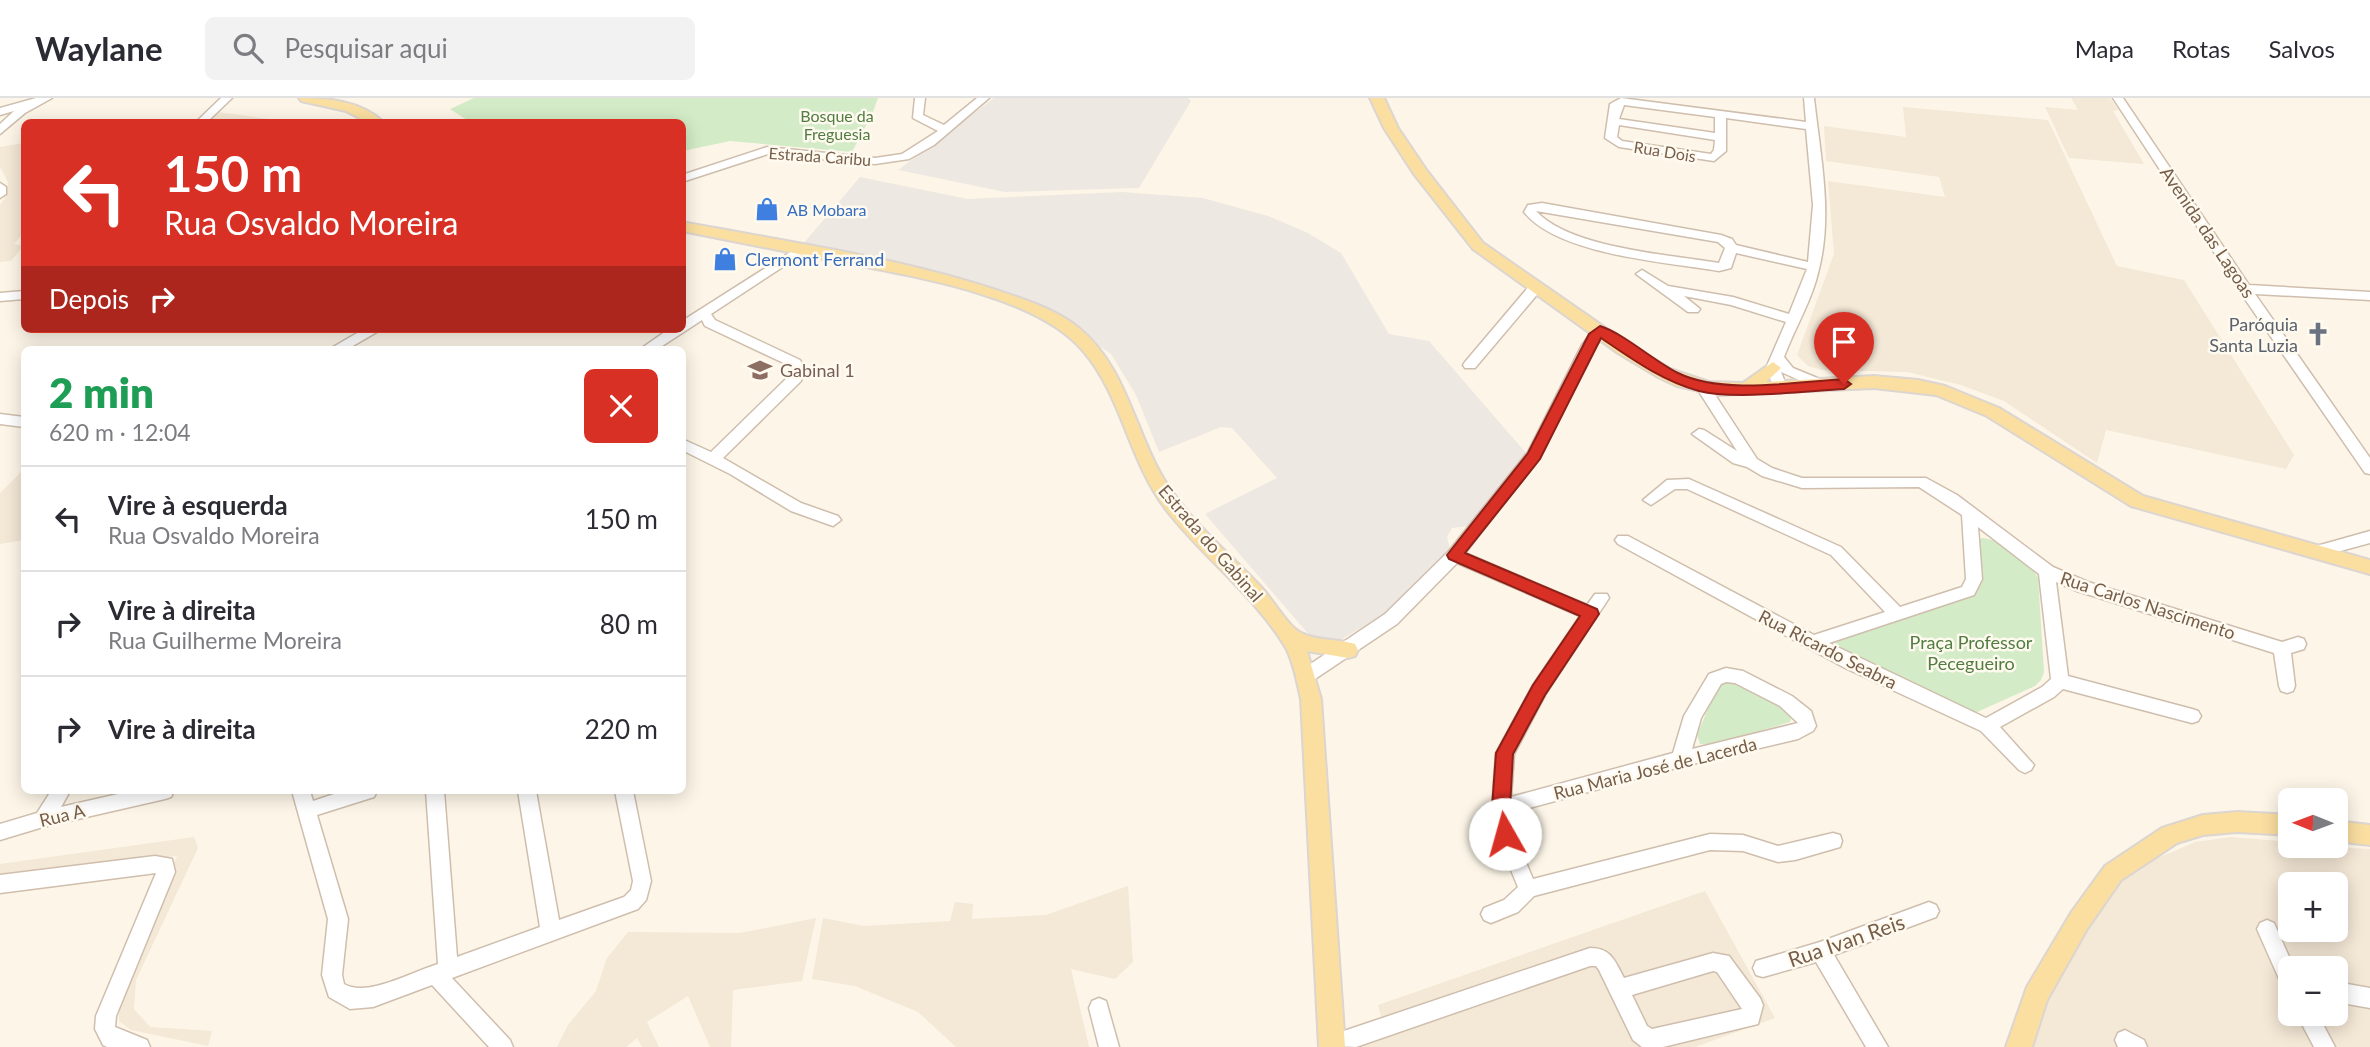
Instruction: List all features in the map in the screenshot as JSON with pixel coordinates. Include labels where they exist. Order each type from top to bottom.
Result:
[{"type":"main road","points":[[306,98],[341,105],[370,119]]},
{"type":"main road","points":[[1377,98],[1384,118],[1476,244],[1600,331],[1649,363],[1684,381],[1703,387],[1748,388],[1889,383],[1916,385],[1962,398],[2014,422],[2114,490],[2137,501],[2369,567]]},
{"type":"main road","name":"Estrada do Gabinal","points":[[686,227],[930,275],[1011,302],[1072,331],[1094,352],[1108,373],[1158,484],[1183,517],[1261,599],[1294,644],[1306,676],[1311,699],[1332,1046]]},
{"type":"main road","points":[[1748,388],[1775,364]]},
{"type":"main road","points":[[1288,635],[1310,644],[1348,650]]},
{"type":"main road","points":[[2019,1047],[2036,995],[2079,921],[2113,873],[2170,835],[2203,825],[2237,821],[2278,824]]},
{"type":"main road","points":[[2348,832],[2370,835]]},
{"type":"street","points":[[202,119],[227,98]]},
{"type":"street","points":[[920,98],[917,116],[945,130]]},
{"type":"street","name":"Estrada Caribu","points":[[686,178],[767,150],[875,161],[905,157],[945,130],[984,98]]},
{"type":"street","points":[[1780,387],[1775,364],[1795,320],[1814,267],[1819,210],[1809,98]]},
{"type":"street","name":"Avenida das Lagoas","points":[[2118,98],[2245,289],[2370,469]]},
{"type":"street","points":[[0,112],[42,99]]},
{"type":"street","points":[[0,131],[16,115],[42,99]]},
{"type":"street","points":[[1613,121],[1616,104],[1622,101],[1811,126]]},
{"type":"street","name":"Rua Dois","points":[[1720,137],[1613,121],[1611,138],[1613,142],[1708,158],[1718,156],[1720,137],[1721,114]]},
{"type":"street","points":[[0,187],[0,194]]},
{"type":"street","points":[[1731,248],[1727,265],[1719,267],[1571,240],[1549,229],[1533,218],[1530,212],[1535,206],[1566,210],[1721,239],[1731,248],[1814,267]]},
{"type":"street","points":[[686,326],[707,318],[800,250]]},
{"type":"street","points":[[1642,274],[1693,309]]},
{"type":"street","points":[[1470,365],[1536,287]]},
{"type":"street","points":[[1664,289],[1733,301],[1795,320]]},
{"type":"street","points":[[2245,289],[2369,297]]},
{"type":"street","points":[[0,296],[21,295]]},
{"type":"street","points":[[707,318],[795,363],[798,369],[796,378],[712,460]]},
{"type":"street","points":[[1306,676],[1391,619],[1455,555],[1534,455],[1589,345],[1600,331]]},
{"type":"street","points":[[342,346],[367,333]]},
{"type":"street","points":[[652,346],[673,333]]},
{"type":"street","points":[[1775,364],[1822,385]]},
{"type":"street","points":[[1703,387],[1752,463]]},
{"type":"street","points":[[0,419],[21,422]]},
{"type":"street","name":"Rua Carlos Nascimento","points":[[1699,434],[1726,453],[1767,472],[1802,483],[1921,482],[1942,493],[2047,572],[2083,587],[2290,646],[2287,686]]},
{"type":"street","points":[[686,447],[735,470],[796,507],[832,520]]},
{"type":"street","points":[[1651,500],[1672,484],[1689,484],[1817,542],[1846,559],[1897,614]]},
{"type":"street","points":[[1814,642],[1968,591],[1974,579],[1970,514]]},
{"type":"street","points":[[2318,551],[2363,539]]},
{"type":"street","points":[[2363,539],[2355,552],[2369,567]]},
{"type":"street","name":"Rua Ricardo Seabra","points":[[1623,540],[1851,663],[1987,726],[2025,765]]},
{"type":"street","points":[[1455,555],[1591,614]]},
{"type":"street","points":[[2047,572],[2060,681]]},
{"type":"street","points":[[1528,889],[1505,834],[1501,808],[1505,753],[1539,690],[1601,597]]},
{"type":"street","name":"Rua Maria José de Lacerda","points":[[1501,808],[1680,759],[1798,733],[1807,726],[1805,716],[1786,701],[1737,677],[1726,675],[1715,679],[1693,716],[1680,759]]},
{"type":"street","points":[[2060,681],[2192,716]]},
{"type":"street","points":[[1987,726],[2048,692],[2060,681]]},
{"type":"street","points":[[43,819],[59,794]]},
{"type":"street","name":"Rua A","points":[[0,832],[43,819],[152,794]]},
{"type":"street","points":[[302,794],[338,919],[331,975],[336,990],[350,999],[373,997],[631,903],[639,894],[642,881],[625,794]]},
{"type":"street","points":[[308,810],[359,794]]},
{"type":"street","points":[[435,794],[442,972],[503,1047]]},
{"type":"street","points":[[528,794],[551,932]]},
{"type":"street","points":[[1491,914],[1511,906],[1528,889],[1710,842],[1743,843],[1778,854],[1833,841]]},
{"type":"street","points":[[0,884],[155,864],[165,865],[166,872],[106,1016],[104,1029],[110,1038],[140,1047]]},
{"type":"street","name":"Rua Ivan Reis","points":[[1763,968],[1820,951],[1929,911]]},
{"type":"street","points":[[2267,929],[2279,956]]},
{"type":"street","points":[[1820,951],[1878,1047]]},
{"type":"street","points":[[1332,1046],[1590,957],[1600,957],[1606,963],[1640,1033],[1649,1040],[1659,1040],[1751,1017],[1753,1012],[1753,1005],[1722,963],[1713,962],[1620,989]]},
{"type":"street","points":[[2348,994],[2370,998]]},
{"type":"street","points":[[1099,1008],[1109,1047]]},
{"type":"street","points":[[2313,1026],[2325,1047]]},
{"type":"shaded area","points":[[994,98],[1188,98],[1191,101],[1139,188],[1005,192],[898,170]]},
{"type":"shaded area","points":[[2071,98],[2110,98],[2118,110],[2113,111],[2144,164],[2069,158],[2045,107],[2078,110]]},
{"type":"shaded area","points":[[1903,107],[2048,120],[2117,266],[2184,280],[2294,455],[2286,469],[2106,430],[2097,463],[2004,401],[1961,385],[1907,372],[1822,370],[1808,366],[1797,355],[1834,254],[1828,181],[1945,197],[1939,177],[1826,161],[1824,126],[1906,137]]},
{"type":"shaded area","points":[[211,111],[268,119],[201,119]]},
{"type":"shaded area","points":[[21,144],[21,236],[14,244],[21,246],[21,248],[11,261],[0,262],[0,205],[7,195],[8,182],[0,167],[0,147]]},
{"type":"shaded area","points":[[860,177],[968,199],[1122,192],[1203,198],[1268,216],[1308,233],[1341,253],[1389,334],[1429,341],[1526,453],[1470,526],[1452,528],[1447,537],[1450,549],[1395,607],[1339,641],[1310,636],[1205,514],[1277,478],[1232,428],[1221,427],[1159,452],[1136,395],[1111,354],[1075,329],[1012,298],[927,269],[803,244]]},
{"type":"shaded area","points":[[21,472],[21,540],[0,544],[0,493]]},
{"type":"shaded area","points":[[194,837],[198,848],[136,980],[134,1009],[150,1027],[212,1031],[208,1046],[131,1030],[119,1021],[119,1005],[177,856],[0,875],[0,864]]},
{"type":"shaded area","points":[[2231,837],[2278,841],[2278,858],[2348,858],[2348,848],[2370,849],[2370,1047],[2031,1047],[2056,971],[2093,913],[2132,869],[2195,842]]},
{"type":"shaded area","points":[[1128,886],[1133,962],[1115,979],[1071,969],[1089,1047],[956,1047],[918,1012],[855,986],[812,979],[823,918],[864,926],[950,921],[955,902],[973,904],[972,919],[1046,915]]},
{"type":"shaded area","points":[[1705,891],[1775,1018],[1695,1047],[1350,1047],[1350,1043],[1383,1026],[1378,1005]]},
{"type":"shaded area","points":[[816,918],[802,981],[733,990],[731,1047],[710,1047],[688,996],[647,1022],[659,1047],[642,1047],[637,1038],[626,1047],[557,1047],[568,1025],[596,991],[607,958],[628,932],[740,933]]},
{"type":"green space","name":"Bosque da Freguesia","points":[[474,98],[878,98],[852,152],[730,141],[686,150],[686,119],[465,119],[450,109]]},
{"type":"green space","name":"Praça Professor Pecegueiro","points":[[1982,538],[1998,542],[2014,552],[2038,578],[2044,672],[2035,686],[1977,712],[1968,713],[1835,650],[1833,643],[1836,639],[1972,593],[1979,540]]},
{"type":"green space","points":[[1724,682],[1732,683],[1787,709],[1792,716],[1790,722],[1710,745],[1700,744],[1697,735],[1718,685]]},
{"type":"place","name":"AB Mobara","points":[[767,209]]},
{"type":"place","name":"Clermont Ferrand","points":[[725,259]]},
{"type":"place","name":"Paróquia Santa Luzia","points":[[2318,334]]},
{"type":"place","name":"Gabinal 1","points":[[760,370]]},
{"type":"route","points":[[1505,834],[1501,808],[1505,753],[1539,690],[1591,614],[1455,555],[1534,455],[1595,334],[1600,331],[1676,378],[1703,387],[1732,389],[1844,384]]}]
